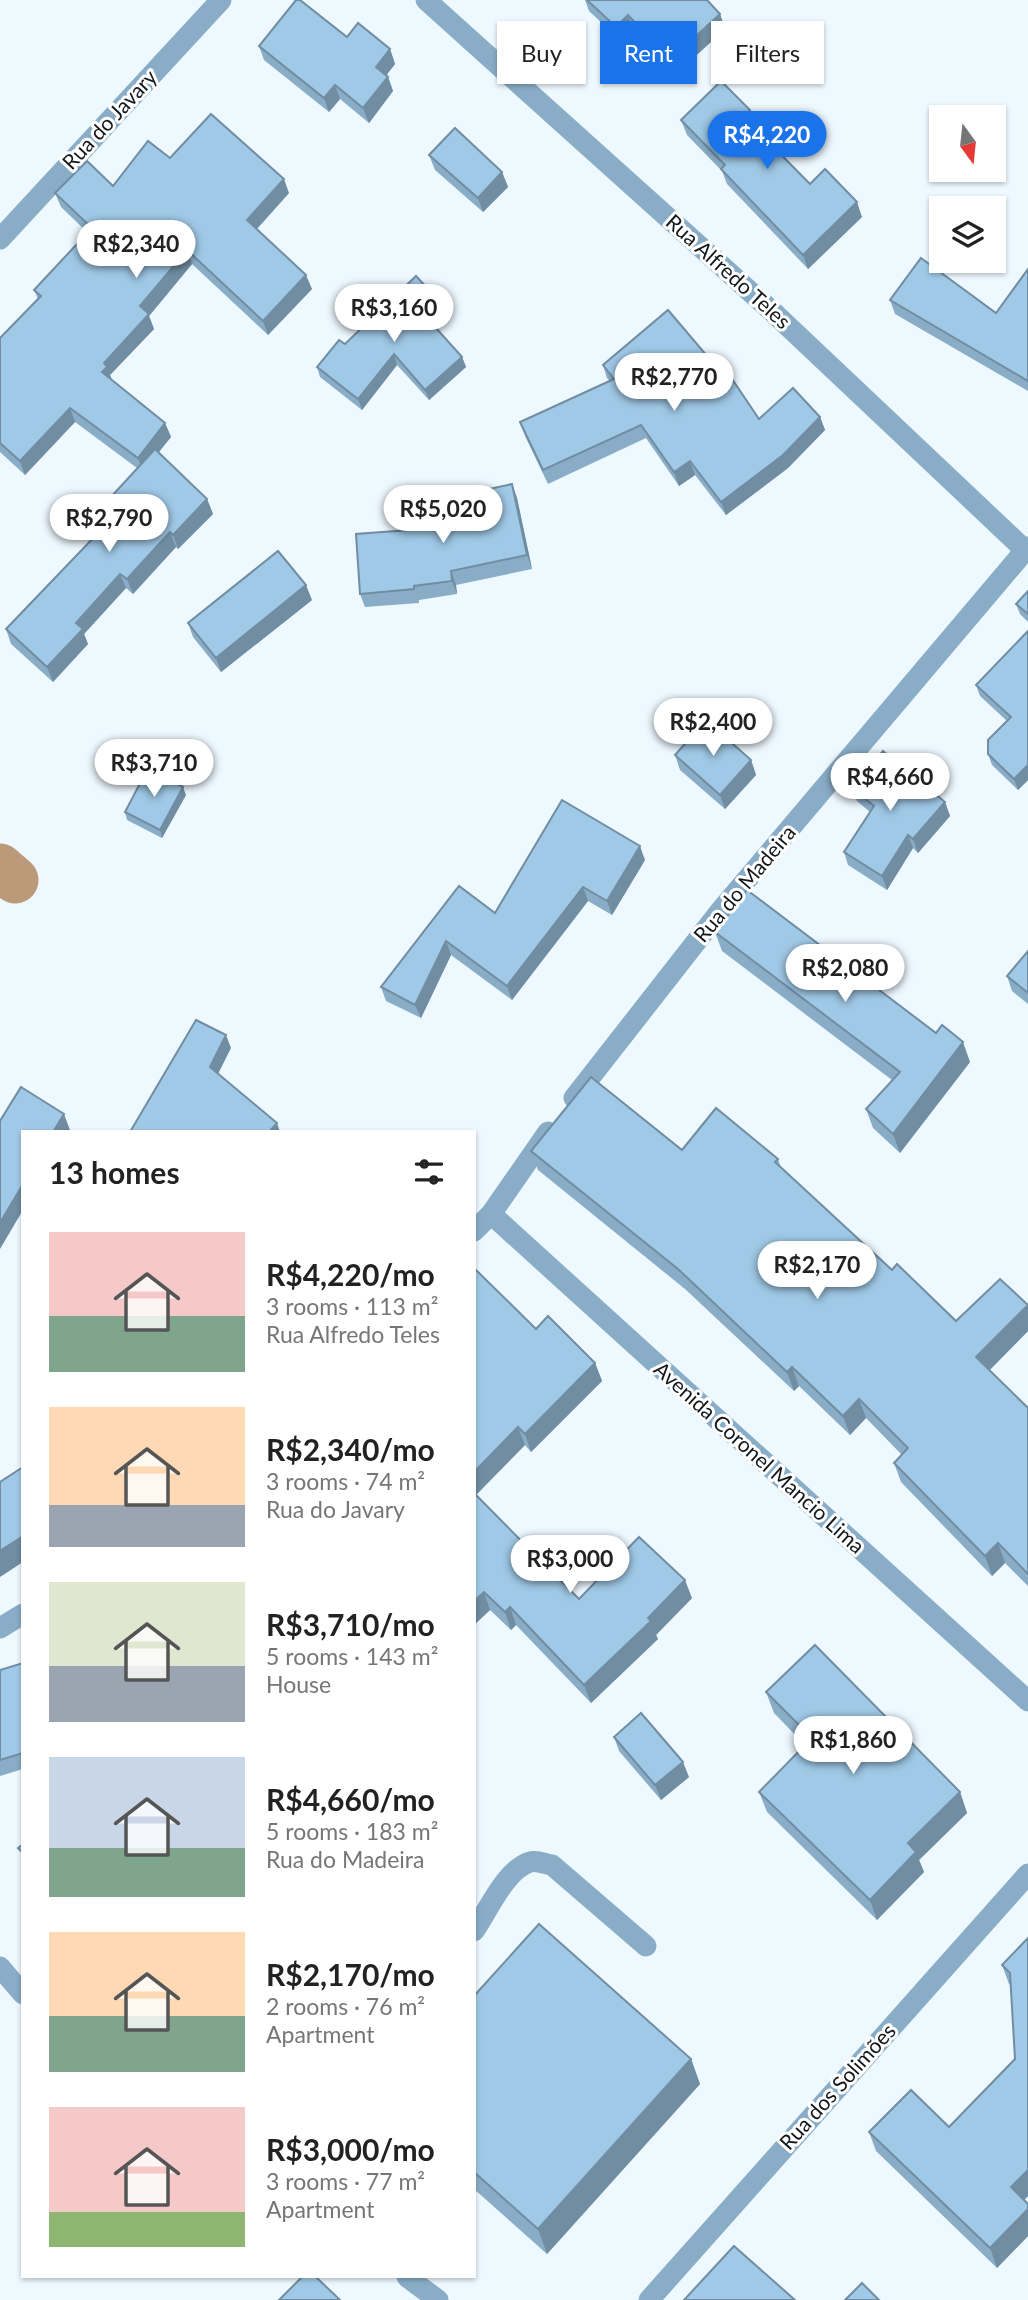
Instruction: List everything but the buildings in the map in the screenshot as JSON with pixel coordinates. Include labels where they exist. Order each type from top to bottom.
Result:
[{"type":"street","name":"Rua do Javary","points":[[0,239],[221,0]]},
{"type":"street","name":"Rua Alfredo Teles","points":[[426,0],[774,313],[1027,549]]},
{"type":"street","name":"Rua do Madeira","points":[[476,1229],[491,1214],[559,1117],[721,910],[1027,549]]},
{"type":"street","name":"Avenida Coronel Mancio Lima","points":[[491,1214],[1028,1701]]},
{"type":"street","points":[[0,1628],[21,1615]]},
{"type":"street","points":[[476,1928],[510,1877],[533,1861],[552,1865],[646,1946]]},
{"type":"street","name":"Rua dos Solimões","points":[[649,2300],[1028,1874]]},
{"type":"street","points":[[0,1967],[21,1992]]},
{"type":"street","points":[[408,2278],[438,2300]]},
{"type":"waterway","points":[[0,867],[15,880]]}]
